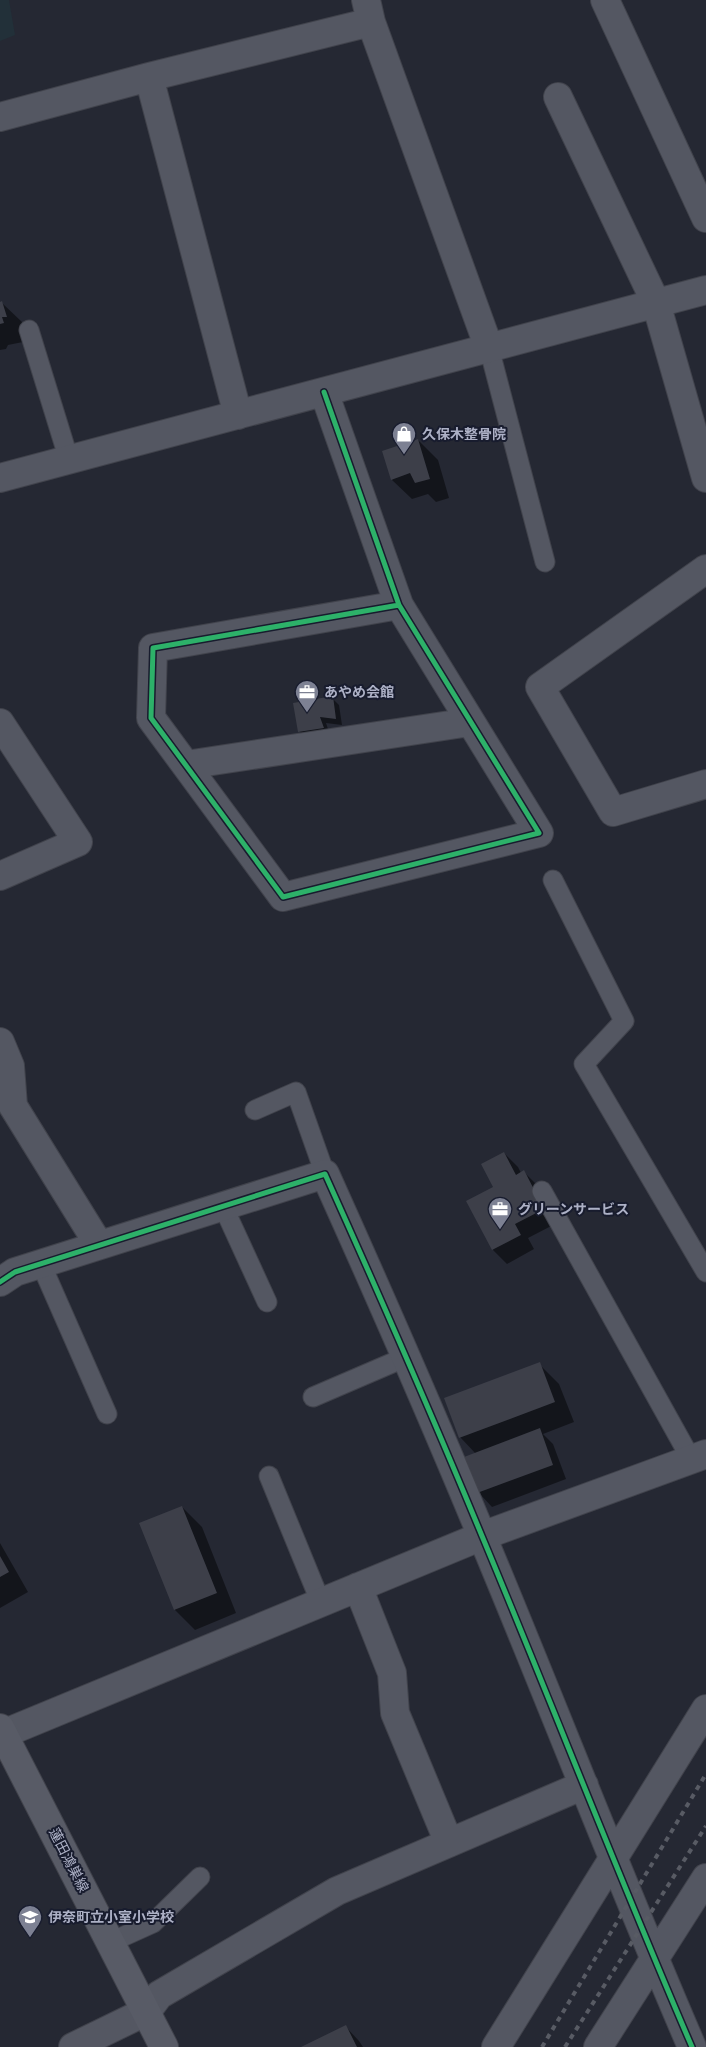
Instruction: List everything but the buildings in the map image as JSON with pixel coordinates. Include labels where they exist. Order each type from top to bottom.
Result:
[{"type":"main road","name":"蓮田鴻巣線","points":[[2,1731],[112,1942],[164,2047]]},
{"type":"street","points":[[605,0],[706,218]]},
{"type":"street","points":[[0,117],[149,77],[369,11],[489,348]]},
{"type":"street","points":[[149,77],[238,415]]},
{"type":"street","points":[[558,97],[656,303],[706,478]]},
{"type":"street","points":[[0,478],[706,290]]},
{"type":"street","points":[[324,392],[399,605],[539,833],[282,896],[151,718],[153,648],[399,605]]},
{"type":"street","points":[[706,569],[540,687],[613,812],[706,784]]},
{"type":"street","points":[[186,766],[470,722]]},
{"type":"street","points":[[0,723],[78,842],[0,876]]},
{"type":"street","points":[[0,1042],[10,1066],[13,1106],[99,1245]]},
{"type":"street","points":[[0,1282],[15,1272],[325,1174],[482,1536],[692,2047]]},
{"type":"street","points":[[2,1731],[482,1536],[698,1457]]},
{"type":"street","points":[[358,1587],[392,1673],[395,1713],[448,1843]]},
{"type":"street","points":[[496,2047],[706,1709]]},
{"type":"street","points":[[73,2047],[147,2011],[159,1995],[337,1891],[584,1785]]},
{"type":"street","points":[[598,2047],[706,1878]]},
{"type":"lane","points":[[29,330],[69,460]]},
{"type":"lane","points":[[489,348],[545,562]]},
{"type":"lane","points":[[552,880],[624,1021],[584,1064],[706,1272]]},
{"type":"lane","points":[[255,1110],[296,1092],[325,1174]]},
{"type":"lane","points":[[542,1190],[698,1457]]},
{"type":"lane","points":[[223,1206],[267,1302]]},
{"type":"lane","points":[[41,1264],[107,1414]]},
{"type":"lane","points":[[313,1397],[406,1357]]},
{"type":"lane","points":[[269,1476],[321,1603]]},
{"type":"lane","points":[[112,1942],[153,1923],[200,1877]]},
{"type":"shaded area","points":[[0,0],[9,0],[15,35],[0,41]]},
{"type":"railway","points":[[542,2047],[706,1774]]},
{"type":"railway","points":[[565,2047],[706,1826]]},
{"type":"cycle path","points":[[324,392],[399,605],[539,833],[283,897],[151,718],[153,648],[399,605]]},
{"type":"cycle path","points":[[0,1282],[15,1272],[325,1174],[463,1491],[638,1920],[692,2047]]},
{"type":"place","name":"久保木整骨院","points":[[404,455]]},
{"type":"place","name":"あやめ会館","points":[[307,713]]},
{"type":"place","name":"グリーンサービス","points":[[500,1230]]},
{"type":"place","name":"伊奈町立小室小学校","points":[[30,1938]]}]
